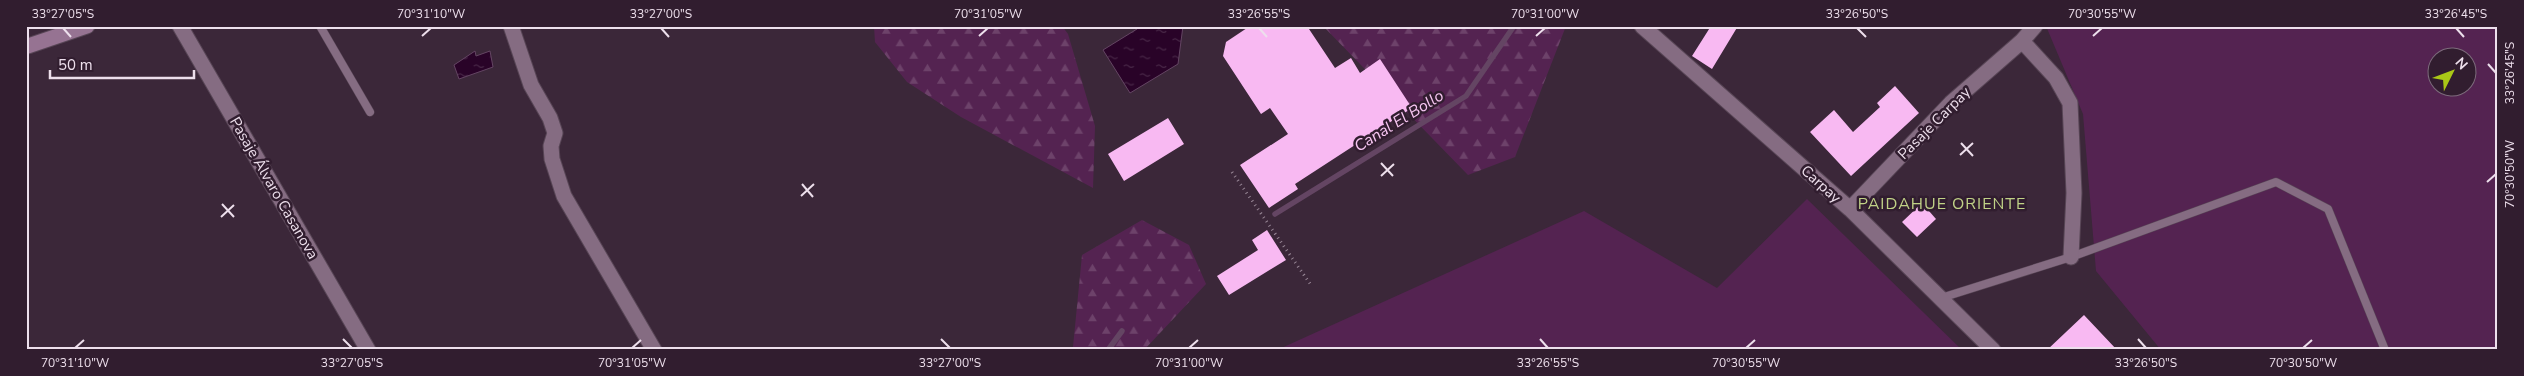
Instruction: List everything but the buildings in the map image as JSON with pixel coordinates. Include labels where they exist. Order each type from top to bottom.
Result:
[{"type":"street","points":[[27,47],[54,26]]},
{"type":"street","points":[[27,47],[86,26]]},
{"type":"street","name":"Pasaje Álvaro Casanova","points":[[180,26],[368,350]]},
{"type":"street","points":[[511,26],[531,85],[550,118],[554,133],[551,146],[552,158],[564,196],[654,350]]},
{"type":"street","name":"Carpay","points":[[1642,26],[1850,210],[1992,350]]},
{"type":"street","name":"Pasaje Carpay","points":[[1850,210],[1951,103],[2022,41],[2035,26]]},
{"type":"street","points":[[2022,41],[2056,78],[2070,103],[2074,193],[2071,257]]},
{"type":"lane","points":[[320,26],[370,112]]},
{"type":"lane","points":[[1940,298],[2071,257],[2276,182],[2328,209],[2385,350]]},
{"type":"path","points":[[1232,172],[1311,285]]},
{"type":"green space","points":[[874,26],[1062,26],[1068,34],[1095,126],[1093,188],[961,117],[907,82],[875,42]]},
{"type":"green space","points":[[1323,26],[1566,26],[1515,157],[1468,175]]},
{"type":"green space","points":[[2046,26],[2498,26],[2498,350],[2161,350],[2096,271],[2083,114]]},
{"type":"green space","points":[[1807,199],[1962,350],[1277,350],[1584,211],[1717,288]]},
{"type":"green space","points":[[1142,220],[1189,245],[1206,284],[1144,350],[1070,350],[1073,347],[1082,255]]},
{"type":"water","points":[[1138,26],[1183,26],[1178,64],[1130,93],[1103,50],[1137,29]]},
{"type":"water","points":[[475,51],[476,56],[490,51],[493,67],[459,79],[454,65]]},
{"type":"waterway","name":"Canal El Bollo","points":[[1275,214],[1466,96],[1514,26]]},
{"type":"waterway","name":"Canal El Bollo","points":[[1108,350],[1122,331]]},
{"type":"district","name":"PAIDAHUE ORIENTE","points":[[1942,204]]}]
